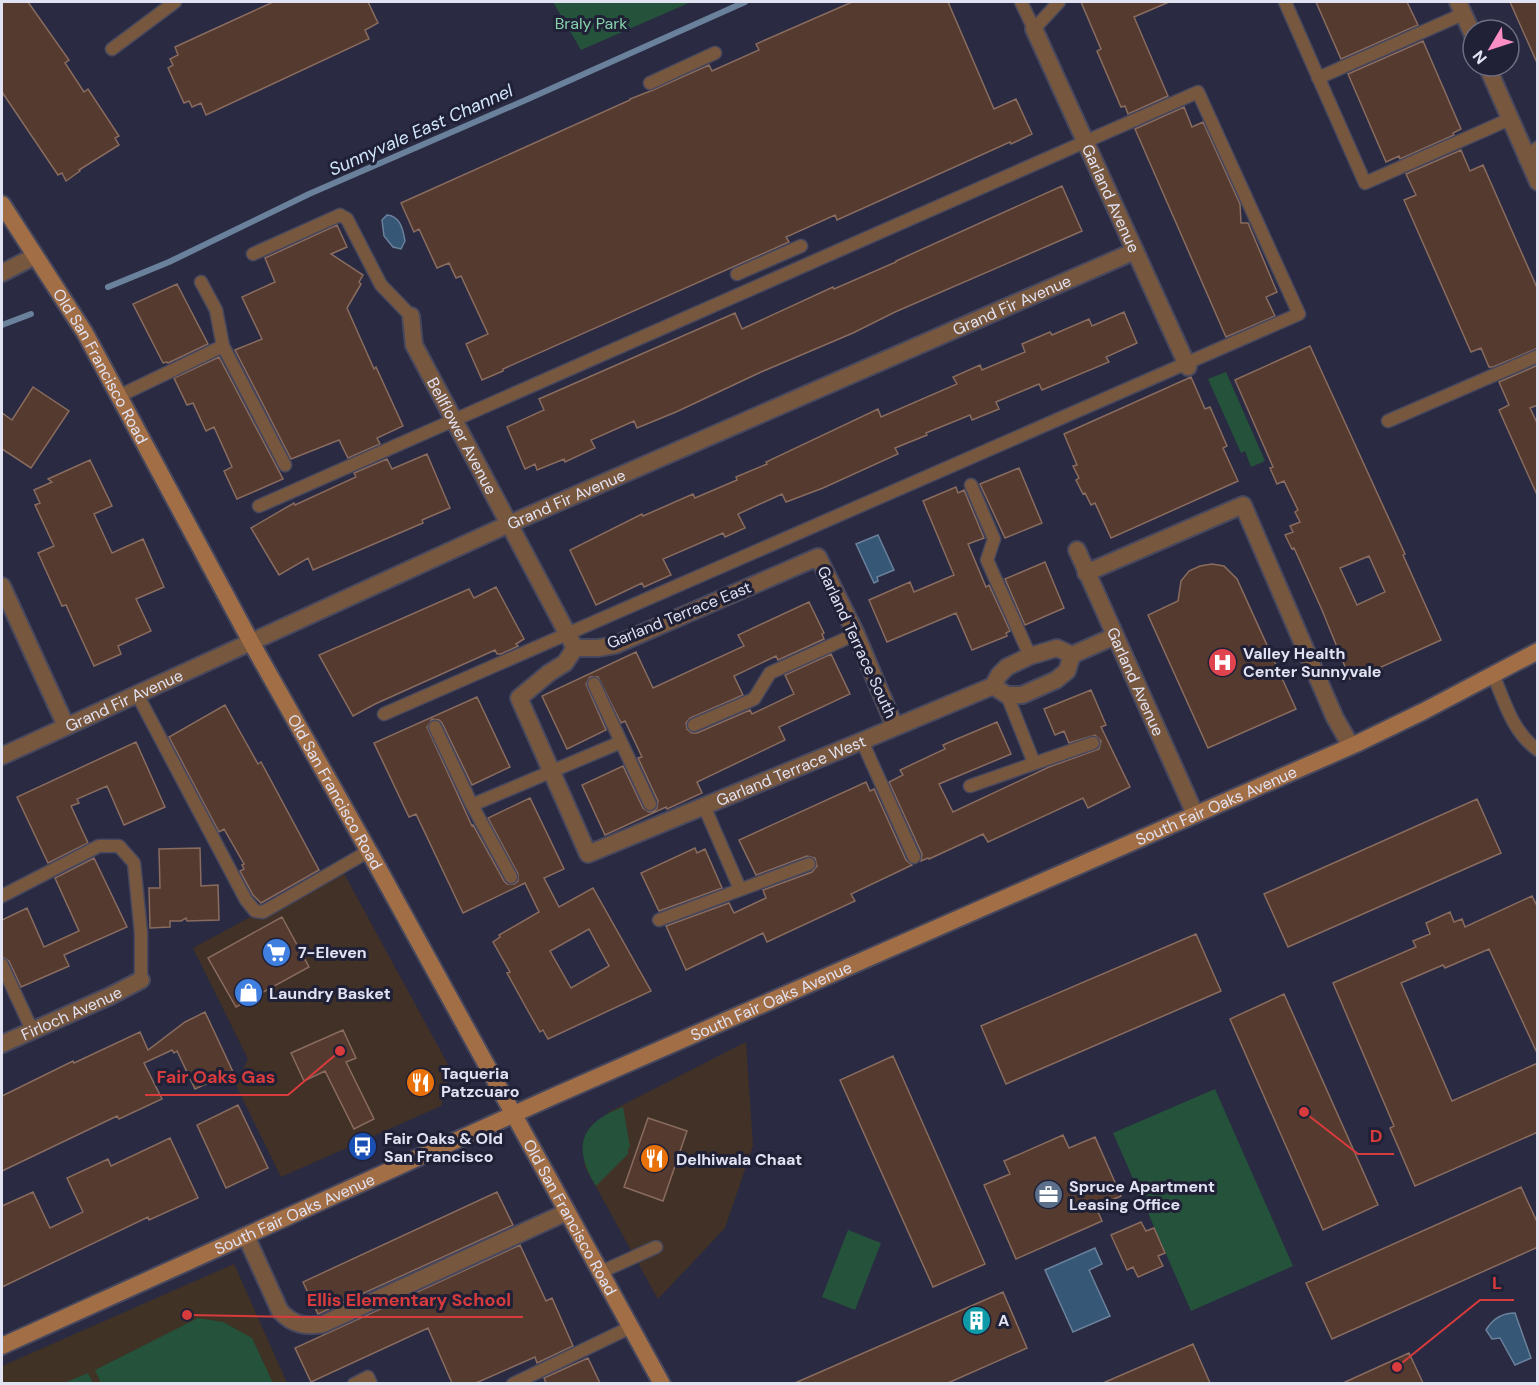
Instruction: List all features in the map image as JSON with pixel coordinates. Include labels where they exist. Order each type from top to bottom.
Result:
[{"type":"main road","name":"Old San Francisco Road","points":[[3,209],[85,333],[251,642],[369,851],[662,1383]]},
{"type":"main road","name":"South Fair Oaks Avenue","points":[[2,1346],[515,1115],[1351,746],[1424,711],[1538,651]]},
{"type":"street","name":"Garland Avenue","points":[[1034,29],[1187,365]]},
{"type":"street","points":[[1492,78],[1510,119],[1532,154],[1538,182]]},
{"type":"street","name":"Grand Fir Avenue","points":[[2,756],[508,524],[1135,251]]},
{"type":"street","points":[[2,273],[35,256]]},
{"type":"street","name":"Bellflower Avenue","points":[[411,316],[414,345],[571,641]]},
{"type":"street","points":[[1086,573],[1244,505],[1335,718],[1351,746]]},
{"type":"street","name":"Garland Avenue","points":[[1077,550],[1195,814]]},
{"type":"street","name":"Garland Terrace East","points":[[571,641],[598,648],[615,645],[818,557]]},
{"type":"street","name":"Garland Terrace South","points":[[818,557],[856,634],[895,727]]},
{"type":"street","points":[[2,586],[66,726]]},
{"type":"street","points":[[1072,655],[1115,636]]},
{"type":"street","points":[[552,772],[519,698],[565,663],[571,641]]},
{"type":"street","name":"Garland Terrace West","points":[[552,772],[588,854],[895,727],[1000,691],[1022,695],[1056,680],[1067,671],[1072,655],[1057,648],[1030,656],[1007,667],[999,675],[1000,691]]},
{"type":"street","name":"Firloch Avenue","points":[[2,1044],[141,980]]},
{"type":"street","points":[[246,1236],[280,1311],[286,1318],[298,1325],[310,1326],[323,1324],[567,1212]]},
{"type":"lane","points":[[112,49],[175,2]]},
{"type":"lane","points":[[1021,2],[1034,29],[1059,2]]},
{"type":"lane","points":[[1285,2],[1365,183],[1510,119]]},
{"type":"lane","points":[[1318,78],[1461,8]]},
{"type":"lane","points":[[650,83],[715,53]]},
{"type":"lane","points":[[259,506],[1198,92],[1299,314],[571,641],[384,714]]},
{"type":"lane","points":[[253,254],[340,215],[347,219],[381,285],[411,316]]},
{"type":"lane","points":[[737,274],[801,246]]},
{"type":"lane","points":[[201,282],[216,310],[223,346],[285,465]]},
{"type":"lane","points":[[119,396],[223,346]]},
{"type":"lane","points":[[1388,421],[1538,356]]},
{"type":"lane","points":[[971,485],[994,539],[987,560],[1030,656]]},
{"type":"lane","points":[[694,725],[754,699],[770,673],[856,634]]},
{"type":"lane","points":[[1493,674],[1511,720],[1529,744],[1538,750]]},
{"type":"lane","points":[[594,684],[650,804]]},
{"type":"lane","points":[[1000,691],[1034,763]]},
{"type":"lane","points":[[137,694],[246,900],[255,911],[263,912],[369,851]]},
{"type":"lane","points":[[435,727],[472,805],[511,877]]},
{"type":"lane","points":[[862,741],[914,857]]},
{"type":"lane","points":[[472,805],[621,742]]},
{"type":"lane","points":[[969,786],[1093,743]]},
{"type":"lane","points":[[704,806],[741,889]]},
{"type":"lane","points":[[2,896],[99,846],[119,846],[134,863],[141,933],[141,980]]},
{"type":"lane","points":[[659,920],[809,864]]},
{"type":"lane","points":[[2,965],[32,1030]]},
{"type":"lane","points":[[601,1272],[656,1247]]},
{"type":"lane","points":[[513,1383],[631,1327]]},
{"type":"lane","points":[[354,1383],[368,1377],[371,1383]]},
{"type":"shaded area","points":[[341,868],[451,1070],[441,1106],[281,1177],[236,1085],[248,1059],[193,948]]},
{"type":"shaded area","points":[[746,1042],[753,1146],[725,1228],[658,1299],[585,1167],[583,1145],[609,1112]]},
{"type":"shaded area","points":[[234,1264],[287,1383],[2,1383],[2,1366]]},
{"type":"green space","name":"Braly Park","points":[[553,2],[691,2],[581,50]]},
{"type":"green space","points":[[1226,372],[1265,461],[1251,467],[1245,451],[1241,453],[1208,379]]},
{"type":"green space","points":[[1215,1089],[1293,1266],[1191,1311],[1113,1133]]},
{"type":"green space","points":[[623,1107],[630,1147],[628,1154],[596,1186],[584,1159],[584,1138],[597,1121]]},
{"type":"green space","points":[[848,1230],[881,1243],[855,1310],[822,1297]]},
{"type":"green space","points":[[198,1318],[223,1322],[252,1338],[273,1383],[101,1383],[95,1370]]},
{"type":"green space","points":[[88,1373],[93,1383],[64,1383]]},
{"type":"water","points":[[387,215],[395,218],[402,228],[405,241],[401,249],[393,247],[384,236],[382,220]]},
{"type":"water","points":[[878,535],[894,570],[877,577],[878,581],[874,583],[856,544]]},
{"type":"water","points":[[1095,1248],[1102,1264],[1089,1270],[1110,1316],[1073,1332],[1045,1270]]},
{"type":"water","points":[[1515,1313],[1531,1358],[1515,1365],[1500,1338],[1492,1339],[1486,1330],[1498,1317]]},
{"type":"building","points":[[2,2],[28,2],[69,60],[65,63],[84,92],[88,89],[119,136],[115,138],[119,145],[66,181],[62,173],[58,175],[2,92]]},
{"type":"building","points":[[273,2],[368,2],[378,23],[365,30],[369,39],[206,115],[201,103],[192,107],[189,101],[184,103],[168,68],[173,65],[170,59],[178,55],[175,47]]},
{"type":"building","points":[[852,2],[948,2],[994,109],[1016,99],[1032,134],[837,220],[835,215],[786,237],[789,242],[482,380],[466,344],[488,334],[461,276],[456,278],[449,263],[437,268],[419,229],[414,232],[401,203],[709,65],[712,71],[759,50],[756,44]]},
{"type":"building","points":[[1081,2],[1169,2],[1134,17],[1168,96],[1128,114],[1125,106],[1121,107],[1097,51],[1101,49]]},
{"type":"building","points":[[1316,2],[1407,2],[1418,25],[1341,59]]},
{"type":"building","points":[[1510,2],[1538,2],[1538,65],[1521,27],[1521,18],[1517,18]]},
{"type":"building","points":[[1423,41],[1461,129],[1453,133],[1454,135],[1400,159],[1399,156],[1386,162],[1348,74]]},
{"type":"building","points":[[1184,107],[1192,127],[1203,122],[1240,204],[1241,223],[1248,223],[1277,292],[1266,297],[1275,316],[1226,337],[1135,129]]},
{"type":"building","points":[[1461,150],[1470,171],[1483,165],[1538,290],[1538,348],[1493,367],[1489,367],[1481,348],[1471,352],[1404,200],[1416,195],[1406,174]]},
{"type":"building","points":[[1062,186],[1082,231],[895,312],[676,412],[637,428],[634,421],[591,440],[595,448],[565,462],[564,459],[537,470],[535,464],[525,469],[507,427],[544,410],[539,399],[735,313],[742,329]]},
{"type":"building","points":[[337,225],[347,247],[331,254],[363,275],[359,282],[361,284],[347,308],[403,426],[377,438],[380,444],[348,458],[339,440],[291,459],[235,350],[262,339],[242,297],[275,282],[265,258]]},
{"type":"building","points":[[177,284],[208,344],[168,363],[163,363],[133,304]]},
{"type":"building","points":[[1124,312],[1137,343],[1106,357],[1109,362],[1042,390],[1039,384],[996,402],[999,409],[972,420],[970,415],[926,433],[927,435],[895,448],[898,454],[823,488],[786,502],[782,494],[738,514],[745,528],[725,537],[723,533],[663,559],[671,575],[644,587],[642,583],[596,605],[570,550],[642,514],[643,516],[693,494],[695,498],[737,480],[736,477],[878,409],[881,417],[957,384],[953,377],[980,365],[982,370],[1025,352],[1022,344],[1050,332],[1052,335],[1089,319],[1092,326]]},
{"type":"building","points":[[1310,346],[1405,554],[1403,555],[1441,640],[1381,667],[1382,669],[1350,679],[1322,610],[1294,548],[1292,549],[1285,535],[1293,532],[1290,526],[1300,522],[1295,512],[1298,510],[1284,481],[1277,484],[1270,468],[1273,467],[1235,380]],"holes":[[[1369,556],[1385,592],[1357,605],[1340,568]]]},
{"type":"building","points":[[219,357],[283,479],[237,499],[224,471],[232,467],[214,427],[206,431],[193,403],[187,405],[174,378]]},
{"type":"building","points":[[1538,365],[1538,405],[1530,408],[1538,425],[1538,497],[1499,410],[1509,405],[1499,382]]},
{"type":"building","points":[[1191,377],[1205,409],[1210,407],[1227,446],[1223,448],[1238,481],[1111,538],[1095,503],[1091,505],[1076,480],[1079,478],[1073,466],[1077,465],[1064,434]]},
{"type":"building","points":[[33,387],[69,411],[31,468],[2,449],[2,413],[12,420]]},
{"type":"building","points":[[427,454],[450,508],[422,520],[423,523],[313,570],[308,558],[279,575],[251,528],[294,503],[295,505],[356,477],[354,473],[387,459],[392,469]]},
{"type":"building","points":[[90,460],[112,506],[94,514],[112,553],[143,539],[164,587],[136,599],[151,631],[118,646],[121,654],[94,666],[66,605],[62,606],[38,553],[54,546],[35,505],[40,503],[34,490],[52,482],[48,479]]},
{"type":"building","points":[[1019,468],[1042,523],[1005,538],[980,484]]},
{"type":"building","points":[[956,487],[958,493],[964,490],[984,538],[968,544],[986,587],[989,585],[1010,631],[1006,633],[1007,636],[972,650],[956,613],[887,642],[869,600],[910,582],[914,592],[954,575],[923,501]]},
{"type":"building","points":[[1045,562],[1064,608],[1025,625],[1005,579]]},
{"type":"building","name":"Valley Health Center Sunnyvale","points":[[1212,564],[1224,566],[1237,579],[1296,709],[1208,748],[1148,615],[1178,601],[1181,581],[1189,571]]},
{"type":"building","points":[[496,587],[524,639],[516,644],[518,646],[501,654],[497,654],[495,650],[353,716],[319,655],[469,589],[474,598]]},
{"type":"building","points":[[809,602],[824,633],[822,634],[824,639],[778,660],[776,656],[734,676],[743,695],[690,718],[686,723],[687,729],[692,733],[697,733],[750,710],[752,714],[794,694],[785,675],[831,654],[850,694],[779,727],[785,740],[697,782],[702,793],[605,835],[582,785],[623,766],[643,808],[649,812],[654,811],[658,801],[638,758],[642,757],[625,721],[621,723],[598,677],[590,677],[586,684],[606,730],[567,749],[542,696],[636,652],[653,688],[744,646],[738,635]]},
{"type":"building","points":[[1091,690],[1106,725],[1101,727],[1130,787],[1088,808],[1083,798],[988,842],[983,834],[921,861],[922,854],[889,782],[903,775],[900,770],[945,749],[943,745],[997,722],[1011,754],[939,784],[953,812],[1049,767],[1099,749],[1101,741],[1095,735],[1069,743],[1064,731],[1055,735],[1044,709]]},
{"type":"building","points":[[477,697],[510,767],[472,785],[442,723],[432,719],[427,727],[472,826],[504,881],[507,884],[514,884],[518,881],[518,874],[488,818],[530,798],[564,869],[544,878],[559,907],[593,888],[651,991],[548,1039],[543,1030],[540,1032],[507,973],[510,972],[493,942],[500,937],[499,935],[539,912],[525,883],[463,913],[416,814],[409,817],[374,743]],"holes":[[[589,929],[609,966],[571,988],[550,951]]]},
{"type":"building","points":[[225,705],[258,764],[261,762],[319,870],[261,903],[253,895],[240,871],[244,869],[242,865],[244,864],[224,829],[219,832],[169,737]]},
{"type":"building","points":[[136,742],[165,807],[124,825],[107,786],[77,799],[79,803],[71,806],[88,843],[48,863],[17,797]]},
{"type":"building","points":[[866,782],[870,791],[874,789],[906,860],[912,865],[851,894],[855,901],[767,942],[763,933],[686,970],[666,926],[729,903],[734,913],[766,898],[763,890],[812,872],[817,866],[815,858],[807,856],[756,875],[739,840]]},
{"type":"building","points":[[1477,799],[1501,853],[1288,947],[1264,894]]},
{"type":"building","points":[[200,848],[201,886],[218,885],[219,920],[187,921],[186,918],[181,921],[170,921],[170,927],[150,928],[149,888],[160,888],[159,849]]},
{"type":"building","points":[[695,848],[697,853],[705,849],[722,888],[659,911],[641,873]]},
{"type":"building","points":[[94,858],[127,927],[64,955],[69,966],[21,987],[9,961],[2,957],[2,920],[27,908],[44,947],[79,931],[55,878]]},
{"type":"building","points":[[1532,896],[1538,908],[1538,1055],[1489,949],[1445,968],[1443,965],[1401,983],[1452,1101],[1538,1063],[1538,1132],[1415,1186],[1390,1128],[1394,1126],[1333,983],[1416,947],[1413,941],[1430,934],[1426,923],[1450,912],[1454,922],[1462,919],[1465,927]]},
{"type":"building","points":[[282,917],[309,967],[236,1007],[208,958]]},
{"type":"building","points":[[1196,934],[1221,991],[1006,1084],[981,1026]]},
{"type":"building","points":[[1284,994],[1378,1205],[1323,1230],[1230,1019]]},
{"type":"building","points":[[205,1012],[233,1072],[195,1089],[177,1051],[174,1053],[172,1050],[144,1063],[162,1099],[119,1119],[117,1116],[2,1171],[2,1096],[73,1061],[74,1063],[140,1032],[148,1050],[185,1022]]},
{"type":"building","points":[[343,1030],[356,1058],[346,1062],[374,1119],[354,1129],[325,1071],[304,1081],[291,1053]]},
{"type":"building","points":[[893,1056],[985,1264],[933,1287],[840,1080]]},
{"type":"building","points":[[238,1105],[268,1168],[226,1188],[197,1125]]},
{"type":"building","name":"Delhiwala Chaat","points":[[648,1118],[687,1131],[663,1201],[624,1187]]},
{"type":"building","points":[[1063,1135],[1069,1148],[1095,1137],[1121,1196],[1096,1207],[1102,1221],[1016,1259],[984,1185],[1010,1174],[1004,1161]]},
{"type":"building","points":[[170,1138],[198,1198],[149,1220],[148,1217],[2,1287],[2,1206],[33,1192],[50,1228],[83,1212],[67,1178],[108,1159],[111,1166]]},
{"type":"building","points":[[1521,1187],[1538,1224],[1538,1247],[1332,1339],[1306,1283]]},
{"type":"building","points":[[497,1192],[513,1225],[318,1314],[303,1282]]},
{"type":"building","points":[[1141,1222],[1146,1231],[1154,1228],[1165,1253],[1158,1256],[1163,1266],[1138,1277],[1133,1267],[1127,1270],[1111,1235]]},
{"type":"building","points":[[520,1245],[546,1301],[552,1298],[573,1346],[537,1363],[535,1357],[476,1383],[452,1383],[428,1328],[311,1382],[295,1348]]},
{"type":"building","name":"A","points":[[1003,1292],[1027,1348],[948,1383],[795,1383]]},
{"type":"building","points":[[1193,1344],[1210,1383],[1103,1383]]},
{"type":"building","points":[[1409,1353],[1423,1383],[1343,1383]]},
{"type":"building","points":[[588,1358],[600,1383],[546,1383],[544,1378]]},
{"type":"waterway","name":"Sunnyvale East Channel","points":[[108,287],[169,262],[309,194],[745,2]]},
{"type":"waterway","name":"Sunnyvale East Channel","points":[[2,325],[31,314]]},
{"type":"place","name":"Valley Health Center Sunnyvale","points":[[1222,662]]},
{"type":"place","name":"7-Eleven","points":[[277,952]]},
{"type":"place","name":"Laundry Basket","points":[[248,993]]},
{"type":"place","name":"Fair Oaks Gas","points":[[340,1051]]},
{"type":"place","name":"Taqueria Patzcuaro","points":[[420,1082]]},
{"type":"place","name":"D","points":[[1304,1112]]},
{"type":"place","name":"Fair Oaks & Old San Francisco","points":[[363,1147]]},
{"type":"place","name":"Delhiwala Chaat","points":[[655,1159]]},
{"type":"place","name":"Spruce Apartment Leasing Office","points":[[1048,1195]]},
{"type":"place","name":"Ellis Elementary School","points":[[187,1315]]},
{"type":"place","name":"A","points":[[977,1320]]},
{"type":"place","name":"L","points":[[1397,1367]]}]
